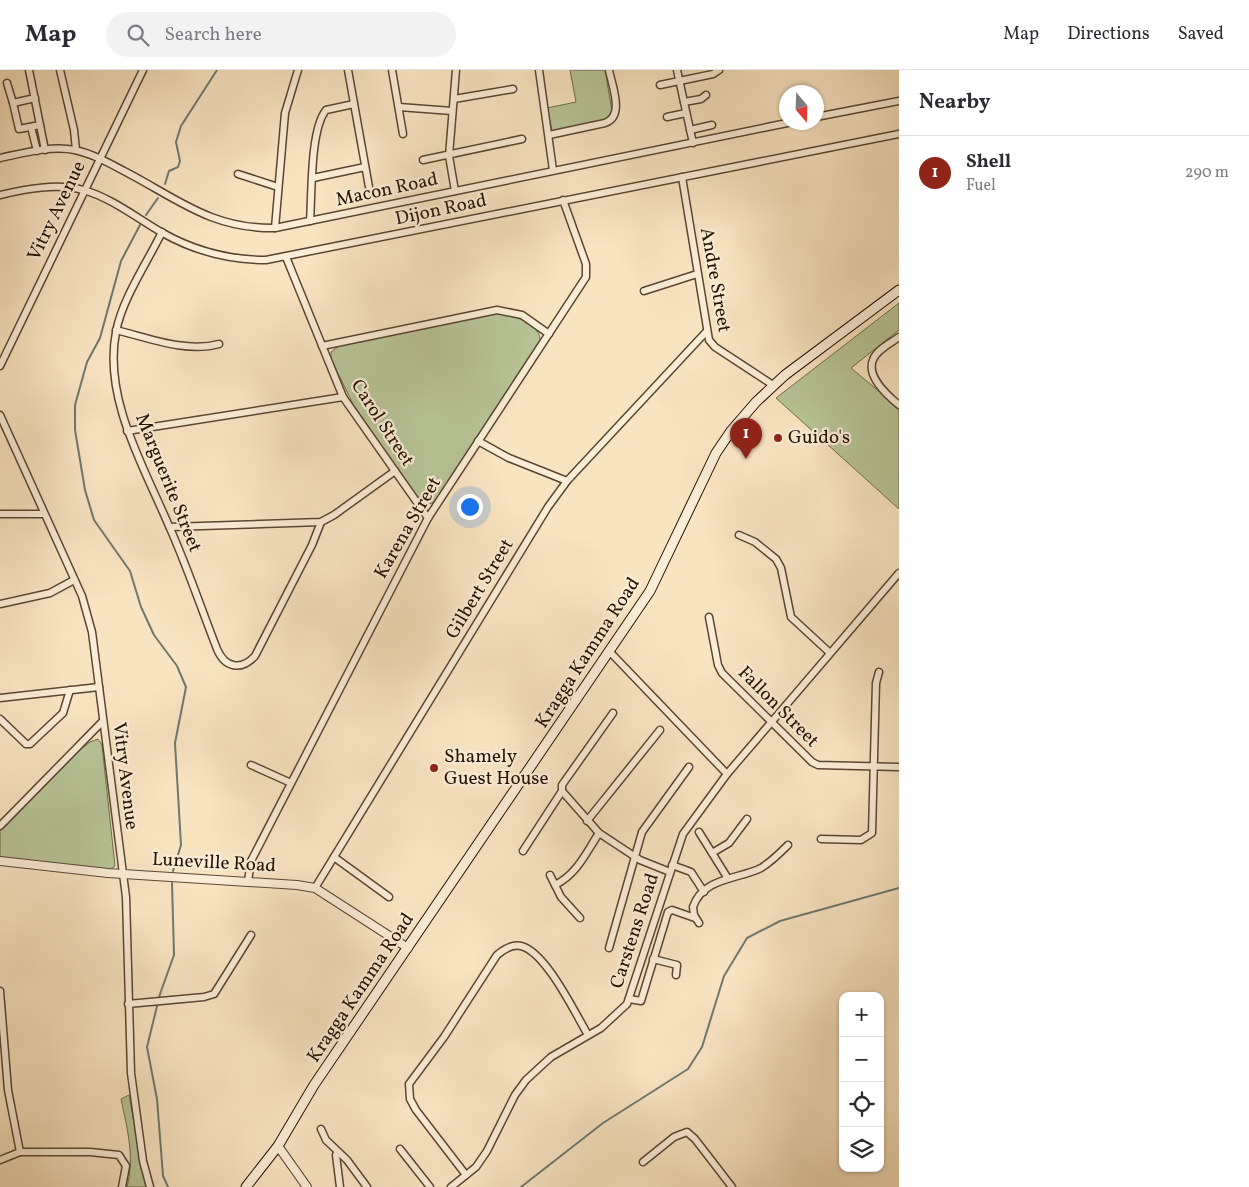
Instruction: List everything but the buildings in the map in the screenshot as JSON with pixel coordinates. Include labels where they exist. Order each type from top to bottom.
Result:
[{"type":"main road","name":"Kragga Kamma Road","points":[[246,1187],[278,1146],[314,1085],[610,652],[659,575],[716,453],[731,431],[773,385],[899,290]]},
{"type":"street","points":[[30,70],[45,150]]},
{"type":"street","points":[[60,70],[74,130],[76,150]]},
{"type":"street","name":"Vitry Avenue","points":[[0,366],[143,70]]},
{"type":"street","points":[[275,228],[285,114],[298,70]]},
{"type":"street","points":[[348,70],[369,187]]},
{"type":"street","points":[[392,70],[403,134]]},
{"type":"street","points":[[456,70],[449,156],[456,191]]},
{"type":"street","points":[[540,70],[553,170]]},
{"type":"street","points":[[549,135],[605,123],[613,119],[617,112],[609,70]]},
{"type":"street","points":[[677,70],[693,143]]},
{"type":"street","points":[[660,85],[713,74],[719,70]]},
{"type":"street","points":[[7,83],[19,129],[40,125]]},
{"type":"street","points":[[454,99],[513,89]]},
{"type":"street","points":[[684,102],[701,99],[706,95]]},
{"type":"street","points":[[13,103],[35,98]]},
{"type":"street","points":[[824,116],[899,101]]},
{"type":"street","points":[[310,221],[316,138],[323,114],[326,110],[333,107],[354,104]]},
{"type":"street","points":[[399,107],[452,111]]},
{"type":"street","points":[[667,117],[686,113]]},
{"type":"street","points":[[690,130],[712,125]]},
{"type":"street","name":"Macon Road","points":[[0,158],[63,148],[76,150],[100,158],[213,219],[252,227],[275,228],[779,125]]},
{"type":"street","points":[[31,127],[37,151]]},
{"type":"street","name":"Dijon Road","points":[[0,195],[45,187],[84,190],[126,210],[162,232],[208,253],[230,259],[266,260],[899,134]]},
{"type":"street","points":[[423,160],[522,139]]},
{"type":"street","points":[[313,178],[365,167]]},
{"type":"street","points":[[238,174],[278,187]]},
{"type":"street","name":"Andre Street","points":[[682,177],[706,332],[715,347],[773,385]]},
{"type":"street","name":"Karena Street","points":[[248,881],[251,861],[428,518],[583,283],[587,271],[564,200]]},
{"type":"street","name":"Marguerite Street","points":[[162,232],[122,310],[116,330],[115,365],[127,431],[170,527],[220,656],[232,666],[250,662],[255,656],[308,553],[321,522]]},
{"type":"street","name":"Carol Street","points":[[286,257],[343,397],[428,518]]},
{"type":"street","points":[[644,291],[697,274]]},
{"type":"street","points":[[322,346],[497,310],[522,315],[549,334]]},
{"type":"street","points":[[116,330],[192,347],[207,347],[219,344]]},
{"type":"street","name":"Gilbert Street","points":[[315,888],[548,507],[567,481],[706,332]]},
{"type":"street","points":[[899,337],[879,352],[873,360],[871,369],[880,386],[899,405]]},
{"type":"street","points":[[127,431],[343,397]]},
{"type":"street","name":"Vitry Avenue","points":[[0,415],[86,608],[92,632],[123,874],[128,930],[130,1073],[143,1161],[150,1187]]},
{"type":"street","points":[[478,441],[509,458],[567,481]]},
{"type":"street","points":[[170,527],[321,522],[334,515],[395,471]]},
{"type":"street","points":[[0,514],[44,514]]},
{"type":"street","points":[[739,535],[755,542],[776,559],[781,568],[791,616],[830,653]]},
{"type":"street","name":"Carstens Road","points":[[451,1187],[476,1167],[487,1151],[515,1095],[526,1080],[551,1057],[588,1035],[622,1010],[629,999],[683,834],[728,774],[899,573]]},
{"type":"street","points":[[0,604],[50,593],[74,580]]},
{"type":"street","name":"Fallon Street","points":[[709,617],[720,669],[815,764],[899,767]]},
{"type":"street","points":[[610,652],[728,774]]},
{"type":"street","points":[[821,839],[861,840],[870,835],[876,683],[880,672]]},
{"type":"street","points":[[0,698],[99,687]]},
{"type":"street","points":[[0,719],[26,744],[30,744],[63,713],[70,690]]},
{"type":"street","points":[[523,851],[562,791],[562,786],[613,713]]},
{"type":"street","points":[[0,826],[103,721]]},
{"type":"street","points":[[587,821],[660,730]]},
{"type":"street","points":[[251,765],[291,783]]},
{"type":"street","points":[[609,948],[642,832],[688,767]]},
{"type":"street","points":[[562,791],[599,833],[636,857],[691,872],[704,892]]},
{"type":"street","points":[[712,854],[729,842],[747,818]]},
{"type":"street","points":[[699,832],[727,877]]},
{"type":"street","points":[[555,885],[574,872],[599,833]]},
{"type":"street","points":[[629,999],[641,1001],[668,912],[672,910],[697,920],[694,904],[704,892],[727,877],[743,875],[761,868],[788,845]]},
{"type":"street","points":[[334,857],[389,897]]},
{"type":"street","name":"Luneville Road","points":[[0,861],[123,874],[297,884],[315,888],[408,948]]},
{"type":"street","points":[[550,875],[564,902],[580,918]]},
{"type":"street","points":[[128,1004],[204,997],[214,994],[251,935]]},
{"type":"street","points":[[466,1175],[416,1110],[410,1099],[409,1084],[444,1037],[497,955],[505,949],[516,946],[532,952],[561,990],[588,1035]]},
{"type":"street","points":[[653,959],[677,965],[676,975]]},
{"type":"street","points":[[0,991],[8,1090],[20,1152]]},
{"type":"street","points":[[321,1129],[326,1140],[367,1187]]},
{"type":"street","points":[[643,1162],[674,1137],[687,1132],[695,1139],[732,1187]]},
{"type":"street","points":[[278,1146],[307,1187]]},
{"type":"street","points":[[400,1149],[430,1187]]},
{"type":"street","points":[[0,1160],[20,1152],[104,1152],[119,1156],[126,1166],[122,1187]]},
{"type":"street","points":[[338,1152],[336,1155],[340,1187]]},
{"type":"green space","points":[[570,70],[605,70],[612,111],[607,120],[552,131],[547,108],[576,102]]},
{"type":"green space","points":[[899,303],[899,330],[851,368],[899,408],[899,509],[776,398]]},
{"type":"green space","points":[[494,314],[507,315],[522,320],[535,328],[540,340],[436,500],[425,504],[419,500],[353,404],[331,359],[331,352],[340,345]]},
{"type":"green space","points":[[98,739],[102,745],[115,866],[109,870],[0,858],[0,831],[81,749]]},
{"type":"green space","points":[[129,1095],[146,1187],[127,1187],[130,1154],[128,1132],[121,1099]]},
{"type":"waterway","points":[[165,184],[169,171],[178,167],[180,161],[176,142],[181,126],[217,70]]},
{"type":"waterway","points":[[146,215],[158,198]]},
{"type":"waterway","points":[[140,225],[121,261],[100,338],[87,362],[75,405],[75,430],[85,490],[94,520],[130,571],[141,607],[154,635],[177,666],[186,687],[175,743],[181,845],[173,871]]},
{"type":"waterway","points":[[168,1187],[163,1176],[157,1099],[147,1047],[160,994],[174,955],[172,883]]},
{"type":"waterway","points":[[521,1187],[603,1123],[688,1069],[702,1047],[724,976],[747,938],[780,921],[899,888]]},
{"type":"place","name":"Guido's","points":[[778,438]]},
{"type":"place","name":"Shell","points":[[746,459]]},
{"type":"place","name":"Shamely Guest House","points":[[434,768]]}]
